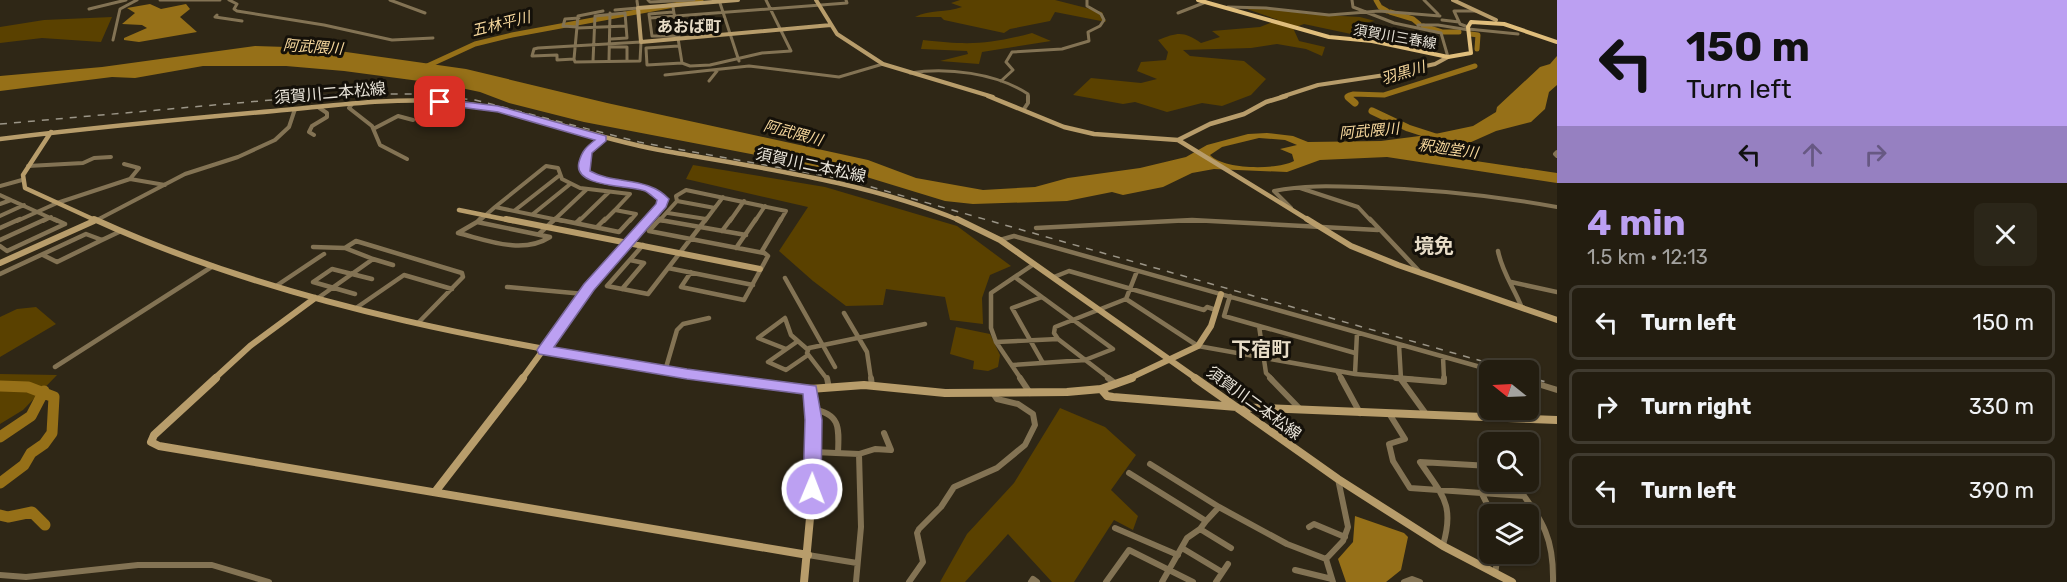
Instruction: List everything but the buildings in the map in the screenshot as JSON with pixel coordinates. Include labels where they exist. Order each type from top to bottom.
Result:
[{"type":"main road","name":"須賀川三春線","points":[[1198,0],[1329,37],[1372,41],[1449,57],[1467,56],[1471,53],[1468,29]]},
{"type":"main road","points":[[1468,29],[1471,22],[1496,20],[1557,42]]},
{"type":"street","points":[[89,9],[126,0]]},
{"type":"street","points":[[113,40],[120,9],[137,0]]},
{"type":"street","points":[[160,0],[220,0]]},
{"type":"street","points":[[229,0],[237,4],[234,10],[324,25],[392,40],[433,38]]},
{"type":"street","points":[[390,0],[425,13]]},
{"type":"street","points":[[648,0],[649,2],[672,4],[694,0]]},
{"type":"street","points":[[593,61],[595,16],[672,4],[738,0]]},
{"type":"street","points":[[679,46],[646,48],[647,65],[682,63],[693,66],[739,61],[760,54],[790,51],[766,0]]},
{"type":"street","points":[[650,18],[723,15],[817,2],[847,3],[846,0]]},
{"type":"street","points":[[1001,81],[1013,70],[1006,63],[1012,52],[1062,49],[1089,41],[1088,32],[1100,26],[1104,20],[1099,12],[1087,6],[1087,0]]},
{"type":"street","points":[[1178,140],[1210,124],[1244,114],[1266,102],[1318,85],[1385,75],[1435,64],[1449,57],[1441,39],[1443,35],[1415,26],[1395,23],[1364,12],[1353,7],[1352,0]]},
{"type":"street","points":[[1424,0],[1442,20]]},
{"type":"street","points":[[1453,0],[1496,20]]},
{"type":"street","points":[[558,46],[557,60],[641,61],[637,1]]},
{"type":"street","points":[[719,1],[739,61]]},
{"type":"street","points":[[817,2],[842,38],[883,64],[1000,99],[1052,123],[1077,131],[1178,140],[1351,246],[1557,320]]},
{"type":"street","points":[[1178,13],[1187,12],[1194,6],[1206,2]]},
{"type":"street","points":[[672,4],[682,63]]},
{"type":"street","points":[[1228,7],[1271,8],[1329,15],[1364,12],[1440,16]]},
{"type":"street","points":[[1468,29],[1459,22],[1454,11],[1476,11]]},
{"type":"street","points":[[225,18],[243,12]]},
{"type":"street","points":[[609,60],[610,12]]},
{"type":"street","points":[[673,12],[649,14],[652,36],[679,37]]},
{"type":"street","points":[[574,59],[579,18],[583,13],[625,13],[627,38],[611,43]]},
{"type":"street","points":[[217,15],[215,17],[242,21]]},
{"type":"street","points":[[579,18],[564,19],[563,26],[578,28],[626,26]]},
{"type":"street","points":[[665,18],[668,36]]},
{"type":"street","points":[[1437,25],[1440,20],[1459,22]]},
{"type":"street","points":[[557,55],[532,56],[534,49],[558,46],[641,42],[831,25]]},
{"type":"street","points":[[1415,26],[1437,25],[1518,34]]},
{"type":"street","points":[[611,43],[627,47],[627,61]]},
{"type":"street","points":[[665,75],[749,66],[839,77],[883,64]]},
{"type":"street","points":[[709,81],[717,70]]},
{"type":"street","points":[[910,73],[944,71],[1001,81],[1027,93],[1028,103],[1024,109]]},
{"type":"street","name":"須賀川二本松線","points":[[0,138],[352,104],[404,101],[471,104],[510,112],[603,138],[833,181],[953,216],[1000,240],[1338,479],[1443,546],[1512,582]]},
{"type":"street","points":[[352,104],[349,108],[367,119],[375,128],[381,145],[407,159]]},
{"type":"street","points":[[314,135],[309,132],[312,126],[327,117],[327,113],[318,107]]},
{"type":"street","points":[[8,271],[0,265],[94,221],[185,174],[238,157],[274,140],[289,127],[295,109]]},
{"type":"street","points":[[375,128],[398,116],[412,120]]},
{"type":"street","points":[[51,132],[28,166],[22,180],[25,188],[94,221],[213,266],[316,298],[459,334],[666,371],[810,390],[872,386],[927,392],[993,393],[1101,389],[1172,360],[1198,346],[1211,326],[1221,294]]},
{"type":"street","points":[[435,492],[584,294],[662,205],[663,199],[649,189],[595,178],[585,172],[583,167],[587,152],[603,138]]},
{"type":"street","points":[[28,166],[83,163],[94,159],[111,158]]},
{"type":"street","points":[[124,164],[139,168],[130,179]]},
{"type":"street","points":[[477,222],[550,237],[542,244],[527,247],[458,233],[477,222],[546,166],[558,168],[560,175],[569,185],[630,194],[597,227]]},
{"type":"street","points":[[514,211],[560,175]]},
{"type":"street","points":[[0,228],[57,203],[130,179],[165,185]]},
{"type":"street","points":[[0,186],[22,180]]},
{"type":"street","points":[[0,181],[9,183]]},
{"type":"street","points":[[533,214],[569,185]]},
{"type":"street","points":[[1295,213],[1274,191],[1297,187],[1424,189],[1557,207]]},
{"type":"street","points":[[1297,187],[1358,207],[1420,272]]},
{"type":"street","points":[[538,234],[588,189]]},
{"type":"street","points":[[691,272],[681,287],[744,300],[768,256],[762,250],[786,211],[686,190],[676,196],[677,201],[668,213],[648,231],[764,253]]},
{"type":"street","points":[[576,223],[609,192]]},
{"type":"street","points":[[0,195],[66,224],[7,250],[0,246]]},
{"type":"street","points":[[643,245],[607,286],[648,294],[723,197]]},
{"type":"street","points":[[0,204],[11,200]]},
{"type":"street","points":[[677,201],[715,208]]},
{"type":"street","points":[[722,231],[744,201]]},
{"type":"street","points":[[0,216],[24,205]]},
{"type":"street","points":[[736,248],[765,206]]},
{"type":"street","points":[[495,207],[619,232],[636,214],[615,210]]},
{"type":"street","points":[[459,210],[760,269]]},
{"type":"street","points":[[668,213],[706,219]]},
{"type":"street","points":[[0,240],[51,218]]},
{"type":"street","points":[[660,220],[746,235]]},
{"type":"street","points":[[1036,228],[1192,220],[1378,230]]},
{"type":"street","points":[[43,255],[57,262],[121,231]]},
{"type":"street","points":[[0,274],[87,234],[102,240]]},
{"type":"street","points":[[1000,240],[1014,236],[1479,367]]},
{"type":"street","points":[[345,248],[356,241],[462,273],[463,277],[418,323]]},
{"type":"street","points":[[313,248],[345,248],[393,265]]},
{"type":"street","points":[[1498,251],[1502,270],[1511,282],[1522,308]]},
{"type":"street","points":[[276,286],[324,254]]},
{"type":"street","points":[[373,259],[250,346],[154,435],[151,442],[159,446],[857,563]]},
{"type":"street","points":[[622,290],[644,263],[630,260]]},
{"type":"street","points":[[1030,393],[996,342],[991,328],[991,293],[1034,264]]},
{"type":"street","points":[[56,368],[213,266]]},
{"type":"street","points":[[355,294],[313,282],[332,268],[372,279]]},
{"type":"street","points":[[668,268],[753,285]]},
{"type":"street","points":[[1053,277],[1069,271],[1204,310],[1207,307],[1216,310]]},
{"type":"street","points":[[1116,384],[1058,339],[1054,333],[1055,327],[1126,299],[1137,271]]},
{"type":"street","points":[[356,308],[404,275],[452,288]]},
{"type":"street","points":[[785,278],[835,367]]},
{"type":"street","points":[[1013,365],[1085,360],[1113,349],[1016,278]]},
{"type":"street","points":[[1511,282],[1557,292]]},
{"type":"street","points":[[507,287],[584,294]]},
{"type":"street","points":[[1230,296],[1224,316],[1355,353]]},
{"type":"street","points":[[1042,297],[1012,308],[1043,363]]},
{"type":"street","points":[[1126,299],[1198,346],[1355,374],[1444,382],[1443,357]]},
{"type":"street","points":[[844,313],[869,359],[872,386]]},
{"type":"street","points":[[666,371],[677,330],[683,324],[709,318]]},
{"type":"street","points":[[786,349],[758,338],[785,318],[788,330],[826,375],[829,388]]},
{"type":"street","points":[[798,341],[768,362],[786,370],[807,352],[823,344],[858,339],[925,324]]},
{"type":"street","points":[[1259,326],[1266,373],[1300,409]]},
{"type":"street","points":[[1355,374],[1357,333]]},
{"type":"street","points":[[996,342],[1058,339]]},
{"type":"street","points":[[1399,345],[1400,378],[1428,416]]},
{"type":"street","points":[[1337,371],[1360,413]]},
{"type":"street","points":[[1539,384],[1557,390]]},
{"type":"street","points":[[1101,389],[1113,397],[1237,407],[1557,420]]},
{"type":"street","points":[[804,582],[811,526],[813,452],[810,390]]},
{"type":"street","points":[[909,582],[922,562],[917,533],[919,529],[940,507],[954,487],[988,473],[1016,454],[1025,445],[1035,425],[1033,414],[1028,409],[997,399],[993,393]]},
{"type":"street","points":[[812,409],[825,410],[833,416],[839,427],[838,453]]},
{"type":"street","points":[[1390,414],[1405,439],[1389,444],[1393,461],[1410,488],[1479,492]]},
{"type":"street","points":[[813,452],[859,454],[875,449],[891,450],[884,433]]},
{"type":"street","points":[[856,582],[861,527],[859,454]]},
{"type":"street","points":[[1443,546],[1450,520],[1448,510],[1439,490],[1420,462],[1479,465]]},
{"type":"street","points":[[1150,464],[1219,507],[1287,544],[1326,559]]},
{"type":"street","points":[[1130,474],[1206,521]]},
{"type":"street","points":[[1333,581],[1326,559],[1332,549],[1345,537],[1349,528],[1338,479]]},
{"type":"street","points":[[1481,492],[1524,496]]},
{"type":"street","points":[[1481,492],[1487,504]]},
{"type":"street","points":[[1521,492],[1546,531],[1555,569],[1553,582]]},
{"type":"street","points":[[1162,582],[1187,538],[1200,529],[1219,507]]},
{"type":"street","points":[[1309,527],[1314,524],[1345,537]]},
{"type":"street","points":[[1115,528],[1180,551],[1222,572]]},
{"type":"street","points":[[1200,529],[1232,548]]},
{"type":"street","points":[[1106,582],[1129,550],[1193,582]]},
{"type":"street","points":[[0,575],[26,577],[138,565],[212,564],[269,582]]},
{"type":"street","points":[[1216,582],[1228,564]]},
{"type":"street","points":[[1495,574],[1496,564]]},
{"type":"street","points":[[1294,570],[1333,581]]},
{"type":"street","points":[[1031,582],[1033,579],[1037,582]]},
{"type":"street","points":[[1404,582],[1412,579],[1420,582]]},
{"type":"shaded area","points":[[960,0],[1055,0],[1102,12],[1106,22],[1055,12],[1050,21],[1010,29],[1004,33],[944,20],[941,17],[915,17],[962,7],[951,3]]},
{"type":"shaded area","points":[[150,4],[161,9],[186,4],[190,9],[180,17],[197,32],[139,42],[124,40],[147,28],[142,25],[122,24],[135,13],[127,8]]},
{"type":"shaded area","points":[[1247,9],[1279,9],[1306,14],[1360,17],[1375,21],[1358,24],[1368,29],[1351,34],[1304,24],[1293,28],[1299,41],[1325,47],[1322,56],[1306,49],[1277,44],[1251,48],[1183,50],[1190,56],[1244,61],[1266,79],[1251,95],[1222,106],[1202,103],[1167,112],[1135,102],[1123,104],[1073,95],[1091,78],[1141,83],[1157,79],[1137,71],[1141,62],[1166,60],[1168,52],[1158,40],[1165,37],[1181,34],[1190,36],[1201,43],[1220,37],[1212,31],[1260,27],[1278,20]]},
{"type":"shaded area","points":[[112,17],[101,42],[42,38],[0,43],[0,27],[44,20]]},
{"type":"shaded area","points":[[1032,33],[1051,41],[982,52],[979,64],[940,61],[968,54],[967,51],[921,49],[923,40],[978,43]]},
{"type":"shaded area","points":[[255,46],[318,48],[466,69],[607,103],[868,160],[916,178],[983,190],[1035,187],[1068,178],[1140,168],[1186,157],[1207,145],[1248,134],[1267,133],[1293,136],[1308,142],[1381,141],[1473,126],[1496,112],[1497,107],[1540,67],[1550,64],[1557,56],[1557,85],[1549,92],[1545,109],[1531,122],[1496,131],[1469,143],[1434,147],[1422,153],[1557,173],[1557,183],[1387,157],[1320,160],[1287,172],[1214,169],[1192,173],[1163,187],[1123,195],[1112,192],[1067,201],[973,204],[945,201],[860,175],[584,122],[509,103],[480,92],[442,84],[344,71],[286,66],[203,66],[135,78],[112,77],[0,91],[0,76],[102,67]],"holes":[[[1259,138],[1285,140],[1297,145],[1280,149],[1292,154],[1294,161],[1286,164],[1264,167],[1238,166],[1227,164],[1210,155],[1222,147]]]},
{"type":"shaded area","points":[[693,165],[825,187],[957,226],[1011,266],[990,275],[982,298],[983,324],[950,320],[945,297],[886,289],[883,305],[846,306],[779,251],[808,207],[686,179]]},
{"type":"shaded area","points":[[36,307],[56,324],[0,357],[0,317],[17,309]]},
{"type":"shaded area","points":[[956,327],[990,334],[1000,355],[998,367],[988,371],[973,369],[974,361],[950,354]]},
{"type":"shaded area","points":[[0,374],[57,375],[23,410],[0,424]]},
{"type":"shaded area","points":[[1060,408],[1105,427],[1136,455],[1111,490],[1138,516],[1133,530],[1114,520],[1074,582],[1052,582],[1008,534],[965,582],[940,582],[967,534],[1014,483]]},
{"type":"shaded area","points":[[1355,516],[1404,533],[1408,537],[1401,570],[1386,582],[1346,582],[1338,559],[1353,542]]},
{"type":"waterway","name":"五林平川","points":[[425,67],[475,44],[512,35],[701,0]]},
{"type":"waterway","name":"羽黒川","points":[[1376,0],[1380,7],[1387,11]]},
{"type":"waterway","name":"羽黒川","points":[[1390,12],[1413,19],[1419,24]]},
{"type":"waterway","name":"羽黒川","points":[[1423,26],[1442,32],[1459,32]]},
{"type":"waterway","name":"羽黒川","points":[[1471,34],[1478,35],[1477,49]]},
{"type":"waterway","name":"羽黒川","points":[[1348,97],[1353,94],[1384,95],[1475,66]]},
{"type":"waterway","name":"羽黒川","points":[[1348,97],[1355,103]]},
{"type":"waterway","name":"羽黒川","points":[[1372,111],[1408,128],[1442,139]]},
{"type":"waterway","points":[[0,386],[28,387],[43,393]]},
{"type":"waterway","points":[[0,437],[31,416],[43,393]]},
{"type":"waterway","points":[[0,483],[24,465],[31,453],[44,444],[52,433],[54,397],[43,393]]},
{"type":"waterway","points":[[0,515],[8,517],[32,512],[45,525]]},
{"type":"railway","points":[[0,124],[339,94],[420,94],[475,100],[639,142],[847,180],[1479,360]]},
{"type":"railway","points":[[1539,380],[1557,385]]},
{"type":"district","name":"あおば町","points":[[689,26]]},
{"type":"district","name":"境免","points":[[1434,246]]},
{"type":"district","name":"下宿町","points":[[1261,349]]},
{"type":"route","points":[[440,102],[498,109],[603,138],[587,152],[583,167],[585,172],[595,178],[649,189],[663,199],[662,205],[589,287],[544,350],[687,374],[810,390],[813,420],[812,489]]},
{"type":"water label","name":"阿武隈川","points":[[313,47]]},
{"type":"water label","name":"阿武隈川","points":[[1369,131]]},
{"type":"water label","name":"阿武隈川","points":[[793,133]]},
{"type":"water label","name":"釈迦堂川","points":[[1448,149]]}]
